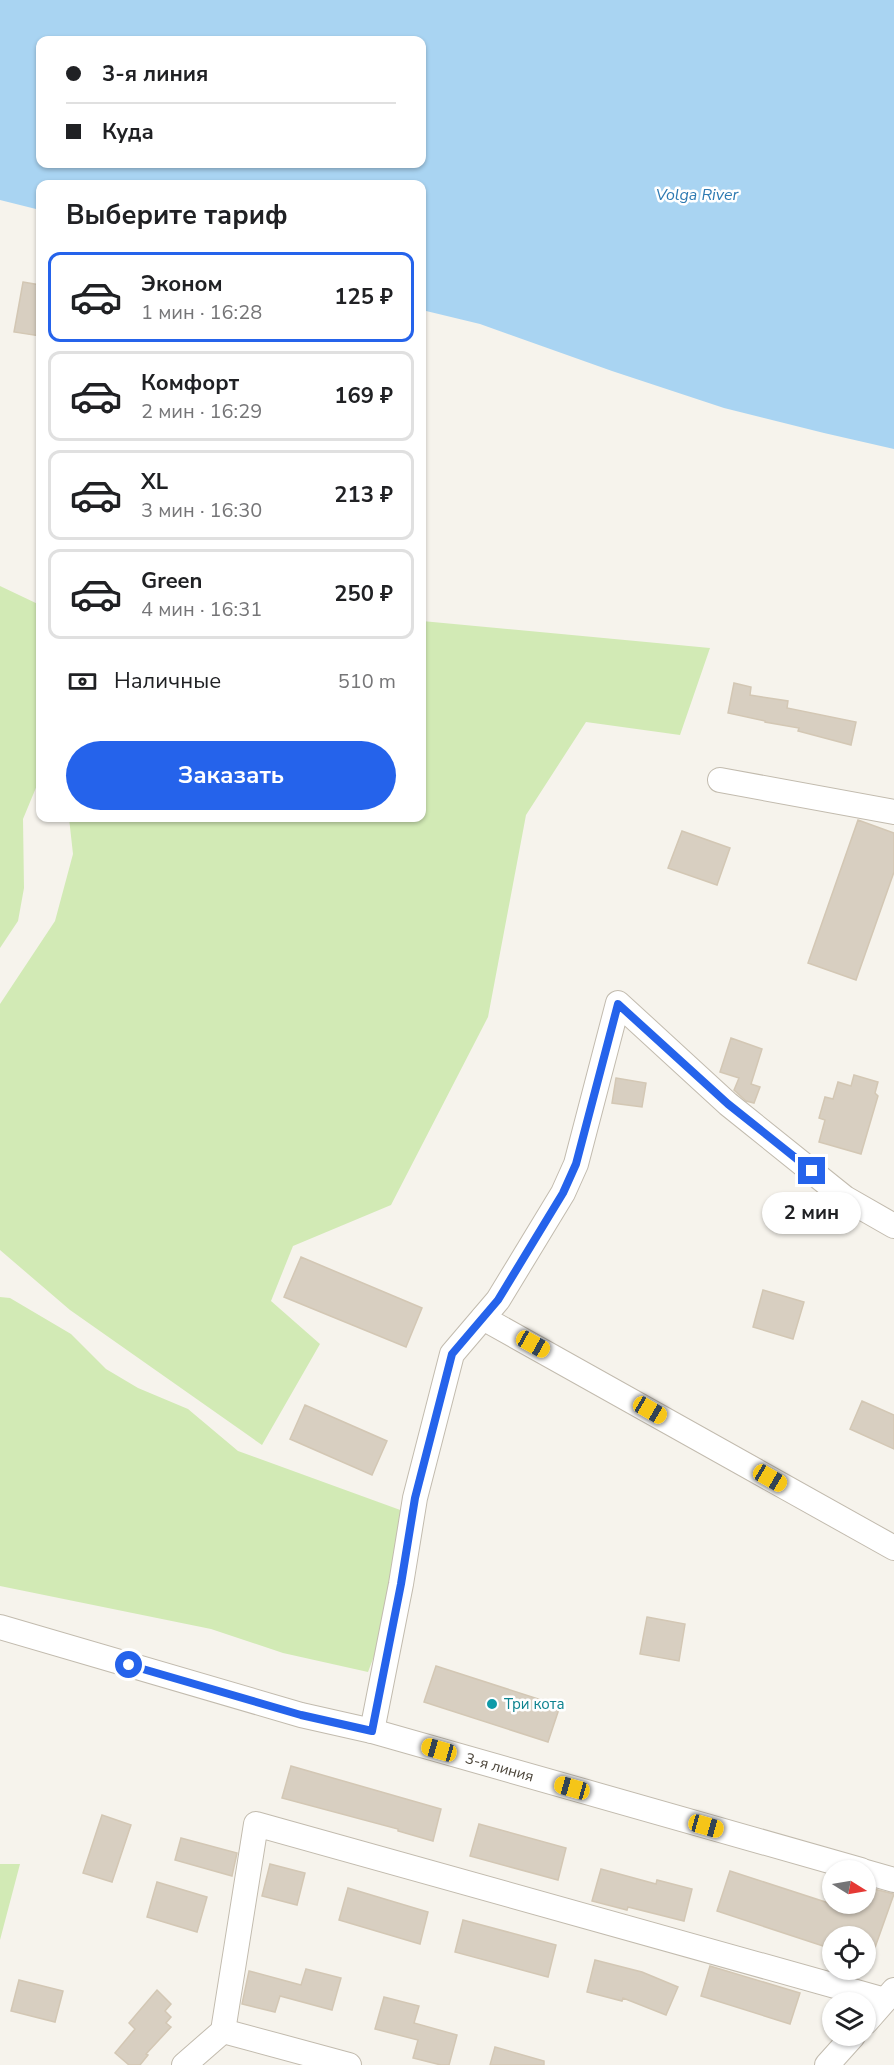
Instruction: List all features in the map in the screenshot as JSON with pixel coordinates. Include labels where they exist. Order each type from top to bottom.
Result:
[{"type":"street","points":[[720,780],[894,812]]},
{"type":"street","points":[[372,1731],[401,1584],[415,1498],[452,1354],[498,1300],[557,1203],[576,1164],[618,1004],[728,1104],[845,1198],[894,1226]]},
{"type":"street","points":[[483,1318],[894,1548]]},
{"type":"street","name":"3-я линия","points":[[0,1627],[301,1715],[372,1731],[824,1860]]},
{"type":"street","points":[[184,2065],[223,2031],[256,1824],[890,1995],[876,2011]]},
{"type":"street","name":"3-я линия","points":[[876,1875],[894,1880]]},
{"type":"street","points":[[223,2031],[349,2065]]},
{"type":"street","points":[[827,2065],[844,2046]]},
{"type":"green space","points":[[0,586],[36,603],[36,788],[23,819],[24,888],[18,921],[0,948]]},
{"type":"green space","points":[[426,621],[710,648],[680,735],[586,722],[526,815],[488,1017],[391,1205],[293,1246],[271,1301],[320,1344],[262,1445],[70,1310],[0,1250],[0,1004],[55,921],[73,854],[69,822],[426,822]]},
{"type":"green space","points":[[0,1297],[10,1298],[71,1334],[106,1369],[138,1388],[188,1409],[238,1451],[403,1511],[382,1635],[368,1672],[283,1653],[211,1629],[0,1586]]},
{"type":"green space","points":[[0,1864],[20,1864],[0,1940]]},
{"type":"water","name":"Volga River","points":[[0,0],[894,0],[894,449],[724,408],[480,324],[426,311],[426,180],[36,180],[36,209],[0,200]]},
{"type":"building","points":[[23,282],[36,284],[36,335],[14,332]]},
{"type":"building","points":[[734,683],[751,687],[750,695],[788,701],[787,708],[856,722],[851,745],[798,731],[799,728],[728,713]]},
{"type":"building","points":[[858,820],[894,833],[894,872],[856,980],[808,963]]},
{"type":"building","points":[[682,831],[730,848],[717,885],[668,868]]},
{"type":"building","points":[[731,1038],[762,1049],[751,1084],[760,1087],[754,1103],[746,1101],[734,1090],[739,1078],[720,1072]]},
{"type":"building","points":[[854,1075],[878,1082],[875,1093],[878,1096],[861,1154],[819,1142],[825,1120],[819,1118],[825,1097],[833,1099],[838,1082],[851,1086]]},
{"type":"building","points":[[616,1078],[646,1083],[642,1107],[612,1103]]},
{"type":"building","points":[[301,1257],[422,1308],[406,1347],[284,1297]]},
{"type":"building","points":[[763,1290],[804,1302],[793,1339],[753,1327]]},
{"type":"building","points":[[862,1401],[894,1415],[894,1449],[850,1429]]},
{"type":"building","points":[[305,1405],[387,1441],[372,1475],[290,1439]]},
{"type":"building","points":[[647,1617],[685,1624],[679,1661],[640,1654]]},
{"type":"building","name":"Три кота","points":[[436,1666],[560,1706],[548,1742],[424,1702]]},
{"type":"building","points":[[291,1766],[441,1809],[433,1841],[398,1831],[398,1829],[282,1798]]},
{"type":"building","points":[[102,1815],[131,1825],[112,1882],[83,1873]]},
{"type":"building","points":[[479,1824],[566,1848],[558,1880],[470,1856]]},
{"type":"building","points":[[181,1838],[237,1853],[232,1876],[175,1860]]},
{"type":"building","points":[[270,1864],[305,1873],[297,1905],[262,1896]]},
{"type":"building","points":[[601,1869],[656,1884],[657,1880],[692,1889],[684,1921],[592,1901]]},
{"type":"building","points":[[730,1871],[822,1901],[822,1914],[876,1914],[876,1890],[894,1894],[876,1945],[876,1926],[822,1926],[822,1946],[717,1911]]},
{"type":"building","points":[[157,1882],[207,1897],[197,1932],[147,1917]]},
{"type":"building","points":[[348,1888],[428,1912],[420,1944],[339,1920]]},
{"type":"building","points":[[463,1920],[556,1945],[548,1977],[455,1952]]},
{"type":"building","points":[[595,1960],[642,1972],[678,1987],[666,2015],[623,1998],[622,2001],[587,1992]]},
{"type":"building","points":[[710,1966],[800,1993],[790,2024],[701,1996]]},
{"type":"building","points":[[306,1969],[341,1978],[332,2010],[280,1996],[275,2012],[242,2004],[249,1971],[301,1985]]},
{"type":"building","points":[[19,1980],[63,1991],[55,2022],[11,2011]]},
{"type":"building","points":[[157,1990],[171,2004],[165,2011],[171,2017],[166,2023],[171,2027],[146,2054],[148,2055],[140,2065],[129,2065],[115,2053],[135,2029],[129,2023]]},
{"type":"building","points":[[384,1997],[419,2006],[414,2023],[457,2035],[449,2065],[413,2058],[418,2040],[375,2029]]},
{"type":"building","points":[[495,2047],[544,2061],[544,2065],[490,2065]]},
{"type":"place","name":"Три кота","points":[[492,1704]]},
{"type":"route","points":[[129,1665],[301,1715],[372,1731],[401,1584],[415,1498],[452,1354],[498,1300],[563,1193],[576,1164],[618,1004],[728,1104],[812,1171]]}]
